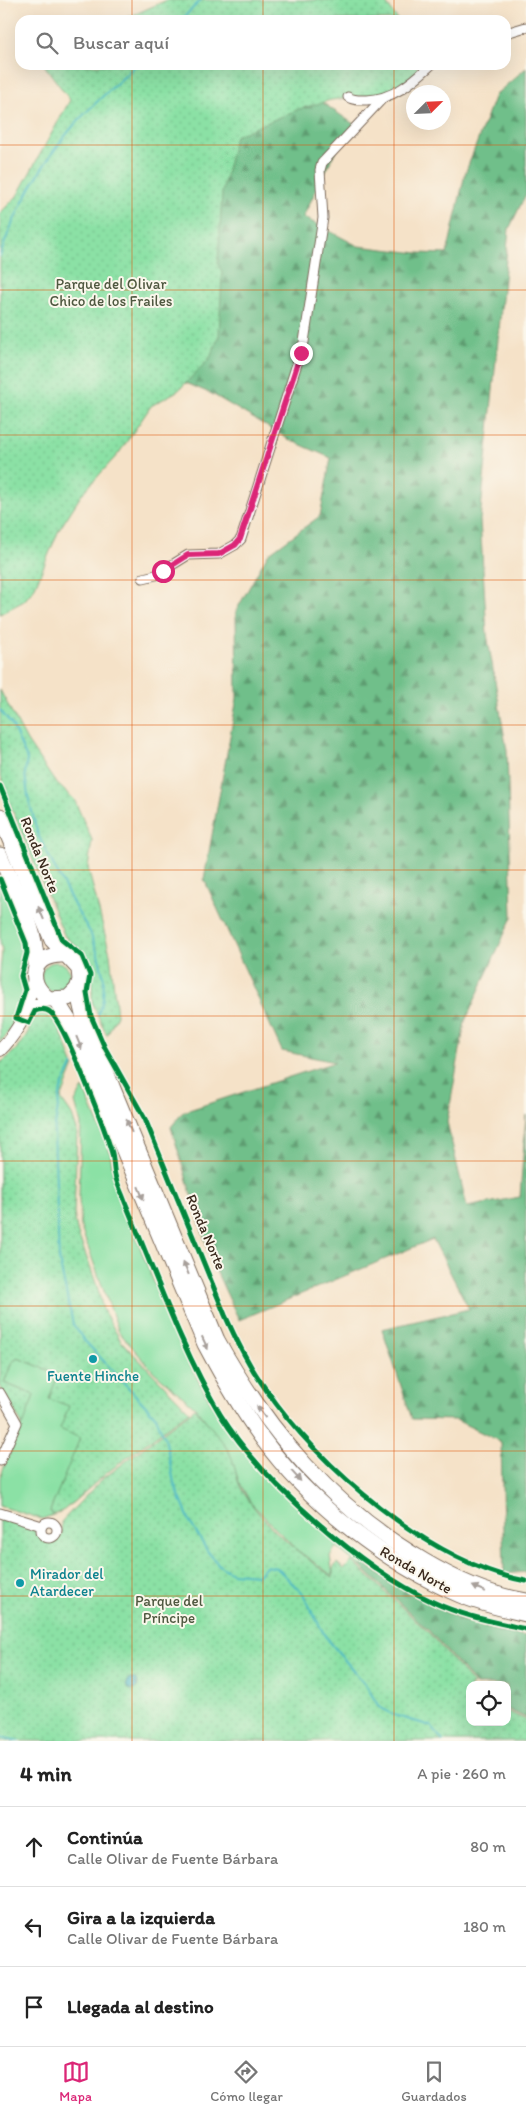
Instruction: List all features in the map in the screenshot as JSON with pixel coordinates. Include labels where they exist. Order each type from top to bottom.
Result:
[{"type":"highway","name":"Ronda Norte","points":[[0,816],[52,940],[64,955],[73,961],[78,970],[80,980],[76,990],[84,1018],[217,1340],[240,1380],[276,1433],[322,1485],[385,1537],[458,1580],[489,1593],[526,1601]]},
{"type":"highway","points":[[0,855],[30,928],[37,951],[35,973]]},
{"type":"highway","points":[[35,973],[45,958],[54,955],[64,955]]},
{"type":"highway","name":"Ronda Norte","points":[[35,973],[40,992],[52,1000],[71,1024],[205,1344],[231,1393],[263,1440],[314,1497],[386,1555],[430,1581],[462,1596],[526,1614]]},
{"type":"highway","points":[[52,1000],[68,998],[76,990]]},
{"type":"main road","points":[[22,1020],[35,973]]},
{"type":"main road","points":[[0,1050],[13,1038],[29,1010],[52,1000]]},
{"type":"street","points":[[511,32],[526,27]]},
{"type":"street","points":[[348,97],[354,100],[394,95],[425,70]]},
{"type":"street","points":[[143,578],[156,575],[188,555],[219,554],[235,545],[240,539],[304,342],[323,218],[320,170],[322,163],[382,98]]},
{"type":"street","points":[[0,1393],[17,1423],[0,1461]]},
{"type":"street","points":[[0,1513],[42,1526]]},
{"type":"green space","points":[[167,0],[384,0],[394,15],[133,15]]},
{"type":"green space","points":[[526,68],[526,194],[509,229],[480,520],[487,634],[507,751],[512,917],[465,1022],[447,1122],[467,1207],[520,1197],[526,1115],[526,1572],[504,1574],[501,1442],[456,1420],[412,1419],[382,1329],[469,1309],[433,1239],[239,1320],[211,1260],[171,1127],[183,1112],[335,1062],[282,1051],[204,879],[237,698],[236,611],[268,554],[320,516],[331,458],[290,440],[212,394],[186,383],[130,397],[109,193],[291,81],[358,127],[337,148],[303,217],[358,246],[418,253],[447,254],[465,174],[495,95]]},
{"type":"green space","name":"Parque del Olivar Chico de los Frailes","points":[[48,70],[417,70],[416,74],[388,93],[331,100],[299,109],[235,136],[222,193],[218,264],[222,272],[219,336],[210,358],[179,390],[151,406],[119,453],[82,494],[59,530],[34,589],[24,601],[0,614],[0,213],[17,196],[70,100]]},
{"type":"green space","points":[[0,690],[27,741],[55,782],[74,799],[92,840],[88,868],[110,954],[117,1015],[107,1035],[92,1003],[92,966],[86,954],[65,937],[8,800],[0,773]]},
{"type":"green space","points":[[0,879],[26,943],[26,955],[22,976],[25,989],[23,1002],[13,1025],[0,1042],[0,973],[2,952],[0,940]]},
{"type":"green space","points":[[56,962],[62,963],[70,971],[70,983],[62,991],[56,992],[50,991],[42,983],[41,977],[42,971],[50,963]]},
{"type":"green space","points":[[40,1011],[52,1017],[57,1024],[74,1066],[61,1099],[72,1115],[77,1130],[74,1213],[77,1231],[97,1286],[103,1310],[121,1341],[189,1411],[108,1472],[64,1510],[53,1515],[50,1511],[80,1438],[60,1429],[69,1406],[49,1399],[58,1374],[18,1358],[12,1362],[4,1383],[34,1395],[23,1426],[0,1386],[0,1063],[19,1045],[37,1013]]},
{"type":"green space","points":[[83,1088],[110,1152],[115,1184],[166,1312],[180,1344],[212,1404],[230,1431],[261,1468],[293,1502],[365,1564],[361,1567],[336,1547],[330,1556],[333,1576],[297,1550],[251,1503],[239,1482],[229,1451],[196,1408],[154,1372],[119,1332],[81,1228],[79,1198],[81,1124],[75,1102]]},
{"type":"green space","points":[[18,1358],[58,1374],[81,1438],[50,1511],[53,1515],[42,1519],[0,1506],[0,1477],[34,1395],[4,1383],[12,1362]]},
{"type":"green space","name":"Parque del Príncipe","points":[[195,1408],[226,1448],[232,1458],[242,1490],[271,1527],[295,1549],[333,1577],[333,1569],[337,1563],[344,1569],[352,1561],[428,1632],[471,1681],[466,1681],[466,1726],[511,1726],[511,1713],[526,1720],[526,1741],[0,1741],[0,1518],[33,1525],[43,1539],[53,1541],[62,1534],[61,1522],[99,1482]]},
{"type":"green space","points":[[365,1564],[421,1599],[461,1619],[504,1632],[526,1636],[526,1718],[511,1711],[511,1681],[473,1681],[429,1631],[361,1567]]},
{"type":"water","points":[[134,1678],[137,1679],[137,1689],[130,1690],[127,1689],[126,1682],[127,1679]]},
{"type":"waterway","points":[[186,15],[201,0]]},
{"type":"waterway","points":[[0,256],[22,204],[52,153],[82,116],[131,70]]},
{"type":"waterway","points":[[0,710],[12,725],[27,759],[25,774],[28,796],[38,835],[90,932],[98,954],[104,979],[103,999],[98,1015]]},
{"type":"waterway","points":[[73,1064],[61,1089],[54,1132],[59,1260],[73,1324],[83,1339],[156,1417],[166,1442],[174,1483],[191,1524],[208,1552],[220,1566],[232,1573],[258,1575],[267,1566],[277,1568],[303,1594],[325,1636],[367,1687],[379,1707],[394,1715],[431,1726],[443,1741]]},
{"type":"waterway","points":[[0,1737],[19,1741]]},
{"type":"cycle path","points":[[0,786],[62,940],[82,956],[90,975],[87,993],[91,1016],[105,1048],[145,1119],[225,1315],[243,1353],[259,1380],[315,1449],[346,1479],[380,1507],[415,1533],[452,1554],[489,1571],[526,1581]]},
{"type":"cycle path","points":[[0,879],[26,943],[27,953],[21,976],[25,990],[16,1018],[29,1023],[35,1011],[41,1009],[50,1012],[74,1054],[112,1153],[117,1182],[169,1310],[206,1389],[238,1440],[261,1467],[315,1521],[375,1568],[405,1587],[444,1607],[479,1618],[526,1629]]},
{"type":"place","name":"Fuente Hinche","points":[[93,1359]]},
{"type":"place","name":"Mirador del Atardecer","points":[[20,1583]]},
{"type":"route","points":[[163,571],[188,555],[208,556],[219,554],[235,545],[240,539],[301,353]]}]
